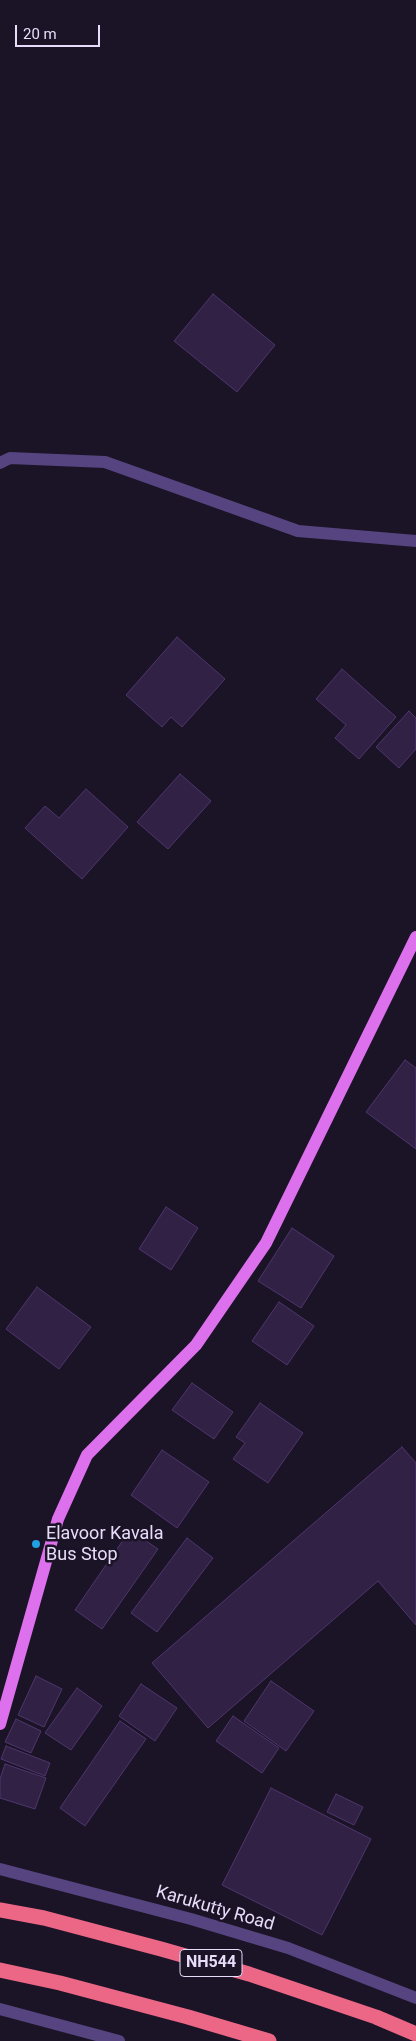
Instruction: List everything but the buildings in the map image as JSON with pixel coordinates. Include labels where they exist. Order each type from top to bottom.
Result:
[{"type":"highway","name":"NH544","points":[[0,1910],[161,1948],[249,1974],[376,2017],[416,2034]]},
{"type":"highway","points":[[0,1970],[60,1983],[269,2041]]},
{"type":"main road","points":[[0,1724],[58,1519],[87,1455],[196,1345],[266,1243],[416,937]]},
{"type":"street","points":[[0,462],[10,458],[105,462],[298,531],[416,541]]},
{"type":"street","name":"Karukutty Road","points":[[0,1869],[191,1919],[279,1946],[416,1998]]},
{"type":"street","points":[[0,2009],[119,2041]]},
{"type":"place","name":"Elavoor Kavala Bus Stop","points":[[36,1544]]}]
